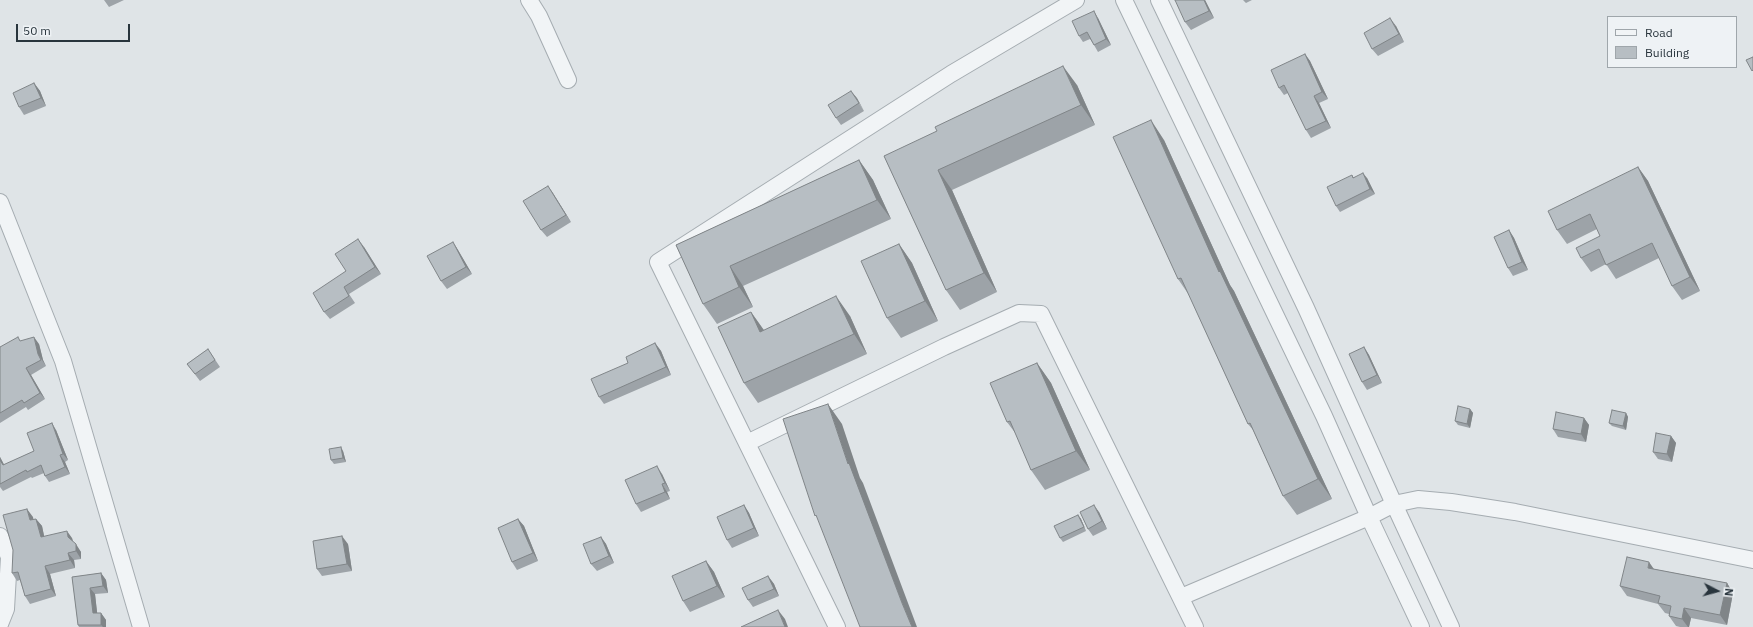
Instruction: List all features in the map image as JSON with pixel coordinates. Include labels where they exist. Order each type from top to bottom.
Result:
[{"type":"street","points":[[529,0],[539,16],[568,80]]},
{"type":"street","points":[[837,627],[658,262],[951,74],[1076,0]]},
{"type":"street","points":[[1124,0],[1324,416],[1369,517],[1421,627]]},
{"type":"street","points":[[1159,0],[1306,308],[1451,627]]},
{"type":"street","points":[[0,202],[63,361],[141,627]]},
{"type":"street","points":[[747,443],[944,347],[1018,313],[1040,314],[1195,627]]},
{"type":"street","points":[[1181,597],[1369,517],[1394,504],[1418,499],[1452,502],[1515,512],[1753,560]]},
{"type":"street","points":[[0,536],[8,557],[6,609],[0,624]]},
{"type":"building","points":[[1175,0],[1204,0],[1209,11],[1185,22]]},
{"type":"building","points":[[1094,11],[1106,39],[1094,45],[1087,32],[1079,36],[1072,21]]},
{"type":"building","points":[[1390,18],[1399,34],[1372,49],[1364,33]]},
{"type":"building","points":[[1305,54],[1322,92],[1314,96],[1326,121],[1306,130],[1284,85],[1279,88],[1271,70]]},
{"type":"building","points":[[1753,57],[1753,70],[1752,71],[1746,60]]},
{"type":"building","points":[[1063,66],[1081,105],[938,170],[984,273],[946,290],[884,156],[937,131],[935,127]]},
{"type":"building","points":[[34,83],[41,98],[19,107],[13,93]]},
{"type":"building","points":[[851,91],[859,103],[836,118],[828,105]]},
{"type":"building","points":[[1151,120],[1219,272],[1220,271],[1318,479],[1283,496],[1181,278],[1178,279],[1113,137]]},
{"type":"building","points":[[859,160],[877,200],[730,266],[739,287],[703,304],[676,245]]},
{"type":"building","points":[[1638,167],[1690,277],[1672,286],[1652,243],[1606,265],[1599,249],[1581,258],[1576,248],[1600,236],[1590,214],[1557,230],[1548,211]]},
{"type":"building","points":[[1363,173],[1370,189],[1336,206],[1327,187],[1352,175],[1353,178]]},
{"type":"building","points":[[548,186],[566,215],[541,230],[523,201]]},
{"type":"building","points":[[1509,230],[1522,262],[1508,268],[1494,237]]},
{"type":"building","points":[[358,239],[375,267],[344,287],[349,296],[324,312],[313,293],[346,271],[335,254]]},
{"type":"building","points":[[453,242],[466,267],[441,281],[427,256]]},
{"type":"building","points":[[899,244],[925,301],[887,318],[861,261]]},
{"type":"building","points":[[836,296],[854,334],[744,383],[718,327],[751,312],[760,332]]},
{"type":"building","points":[[18,337],[20,341],[34,337],[41,360],[26,368],[40,393],[24,403],[22,400],[0,413],[0,347]]},
{"type":"building","points":[[655,343],[666,367],[599,397],[591,379],[628,363],[626,357]]},
{"type":"building","points":[[1364,347],[1377,375],[1362,382],[1349,354]]},
{"type":"building","points":[[208,349],[215,360],[195,374],[187,364]]},
{"type":"building","points":[[1037,363],[1076,451],[1031,470],[1010,421],[1007,422],[990,383]]},
{"type":"building","points":[[828,404],[848,464],[849,463],[912,627],[860,627],[816,515],[815,516],[783,419]]},
{"type":"building","points":[[1458,406],[1470,409],[1467,424],[1455,421]]},
{"type":"building","points":[[1612,410],[1626,413],[1623,426],[1609,423]]},
{"type":"building","points":[[1556,412],[1584,418],[1581,434],[1553,429]]},
{"type":"building","points":[[52,423],[63,454],[60,455],[65,467],[45,476],[41,465],[27,472],[26,470],[0,484],[0,460],[3,465],[34,451],[27,433]]},
{"type":"building","points":[[1656,433],[1671,436],[1667,454],[1653,452]]},
{"type":"building","points":[[341,447],[343,458],[331,460],[329,449]]},
{"type":"building","points":[[657,466],[665,483],[662,484],[665,492],[636,504],[625,480]]},
{"type":"building","points":[[744,505],[754,528],[727,540],[717,517]]},
{"type":"building","points":[[1094,505],[1102,521],[1088,529],[1080,512]]},
{"type":"building","points":[[27,509],[30,520],[36,519],[41,537],[67,531],[68,537],[76,544],[76,551],[68,553],[70,560],[45,566],[51,589],[25,596],[18,572],[12,573],[13,550],[3,515]]},
{"type":"building","points":[[1078,515],[1084,527],[1060,538],[1054,526]]},
{"type":"building","points":[[518,519],[533,553],[512,562],[498,528]]},
{"type":"building","points":[[342,536],[347,564],[317,569],[313,541]]},
{"type":"building","points":[[601,537],[609,556],[591,564],[583,544]]},
{"type":"building","points":[[1627,557],[1649,562],[1648,568],[1727,583],[1720,615],[1684,608],[1682,619],[1669,616],[1671,606],[1658,603],[1660,596],[1620,586]]},
{"type":"building","points":[[706,561],[717,586],[683,601],[672,576]]},
{"type":"building","points":[[101,573],[103,586],[90,588],[93,613],[101,613],[101,625],[78,625],[72,577]]},
{"type":"building","points":[[768,576],[774,589],[748,600],[742,588]]},
{"type":"building","points":[[778,610],[785,627],[741,627]]}]
